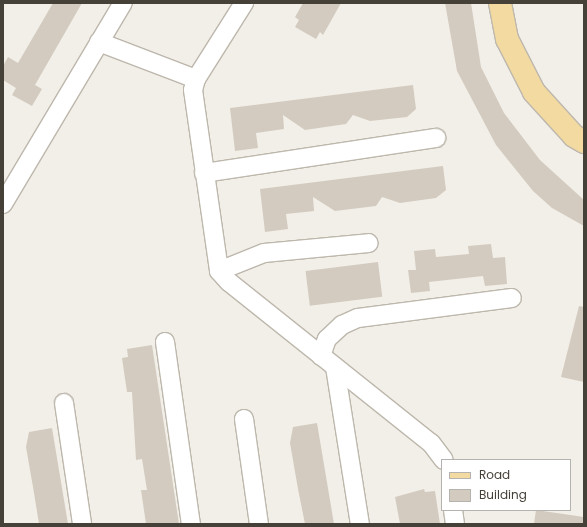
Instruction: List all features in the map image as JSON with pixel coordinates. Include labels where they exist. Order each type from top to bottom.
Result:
[{"type":"main road","points":[[500,3],[507,39],[534,92],[574,136],[584,142]]},
{"type":"street","points":[[4,198],[122,3]]},
{"type":"street","points":[[244,3],[196,79],[193,90],[219,271],[229,282],[431,443],[443,459]]},
{"type":"street","points":[[99,42],[196,79]]},
{"type":"street","points":[[204,173],[436,138]]},
{"type":"street","points":[[219,271],[264,253],[368,244]]},
{"type":"street","points":[[321,356],[328,339],[342,325],[358,318],[512,298]]},
{"type":"street","points":[[165,342],[191,524]]},
{"type":"street","points":[[335,367],[360,524]]},
{"type":"street","points":[[64,403],[82,524]]},
{"type":"street","points":[[244,419],[259,524]]},
{"type":"street","points":[[453,511],[455,524]]},
{"type":"building","points":[[53,3],[82,3],[35,85],[42,89],[32,106],[12,95],[16,88],[3,80],[3,66],[8,57],[18,63]]},
{"type":"building","points":[[303,3],[341,3],[323,35],[320,32],[316,39],[295,27],[299,20],[295,17]]},
{"type":"building","points":[[445,3],[471,3],[481,67],[504,113],[540,160],[584,200],[584,226],[552,208],[533,191],[496,145],[457,71]]},
{"type":"building","points":[[413,85],[416,109],[407,117],[370,121],[353,115],[346,124],[305,130],[283,115],[284,129],[256,133],[258,148],[235,151],[230,108]]},
{"type":"building","points":[[443,166],[446,190],[436,198],[400,203],[382,197],[376,206],[335,211],[313,197],[314,211],[286,214],[288,229],[265,232],[260,189]]},
{"type":"building","points":[[491,244],[493,258],[505,257],[507,284],[485,286],[483,276],[429,282],[430,291],[411,293],[408,270],[416,270],[414,251],[435,249],[436,257],[469,254],[468,246]]},
{"type":"building","points":[[378,262],[382,297],[310,306],[306,271]]},
{"type":"building","points":[[579,306],[584,307],[584,382],[561,377]]},
{"type":"building","points":[[152,345],[179,524],[146,524],[141,490],[147,490],[142,459],[136,460],[132,392],[127,392],[122,358],[128,357],[127,349]]},
{"type":"building","points":[[317,423],[334,524],[305,524],[290,443],[293,427]]},
{"type":"building","points":[[52,428],[68,524],[39,524],[26,447],[29,432]]},
{"type":"building","points":[[424,489],[425,492],[435,491],[440,524],[400,524],[395,497]]},
{"type":"building","points":[[536,511],[584,517],[584,524],[534,524]]}]
